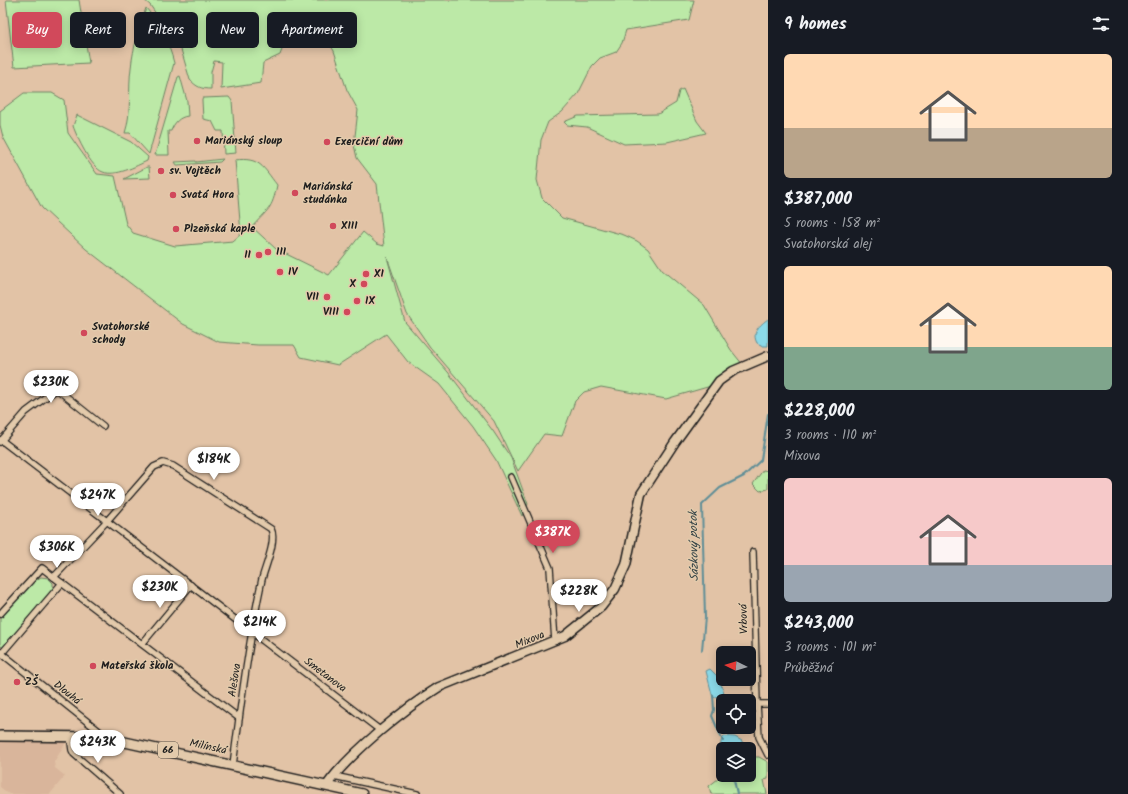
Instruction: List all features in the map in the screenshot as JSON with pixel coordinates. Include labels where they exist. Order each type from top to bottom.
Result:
[{"type":"main road","name":"Milínská","points":[[0,736],[102,737],[362,794]]},
{"type":"street","name":"Mixova","points":[[327,786],[334,776],[381,731],[439,687],[555,641],[574,630],[594,614],[615,589],[626,565],[637,506],[648,482],[720,381],[729,373],[768,356]]},
{"type":"street","name":"Smetanova","points":[[103,426],[58,390],[54,391],[26,412],[1,441],[381,731]]},
{"type":"street","name":"Alešova","points":[[106,522],[154,467],[163,463],[174,466],[271,529],[274,539],[261,584],[232,765]]},
{"type":"street","points":[[511,477],[550,568],[555,641]]},
{"type":"street","points":[[54,577],[106,522]]},
{"type":"street","name":"Vrbová","points":[[753,552],[759,737],[768,755]]},
{"type":"street","points":[[0,614],[42,568],[239,718]]},
{"type":"street","points":[[1,652],[62,583]]},
{"type":"street","points":[[142,644],[191,586]]},
{"type":"street","name":"Dlouhá","points":[[1,652],[99,731],[102,737]]},
{"type":"street","points":[[757,704],[768,704]]},
{"type":"street","points":[[70,736],[72,750],[78,758],[120,794]]},
{"type":"street","points":[[334,776],[417,794]]},
{"type":"shaded area","points":[[68,739],[54,762],[55,768],[65,776],[50,794],[9,794],[0,787],[0,740]]},
{"type":"green space","points":[[6,0],[79,0],[81,12],[70,12],[70,48],[87,48],[89,63],[14,67]]},
{"type":"green space","points":[[144,0],[694,0],[689,20],[626,30],[622,43],[616,52],[600,58],[592,66],[578,94],[562,112],[548,122],[541,140],[537,180],[542,198],[562,218],[624,235],[637,241],[648,249],[662,270],[704,305],[731,350],[743,365],[711,386],[666,399],[601,387],[584,392],[575,401],[562,436],[544,434],[518,471],[494,421],[430,347],[407,314],[387,257],[405,322],[448,372],[493,431],[511,458],[528,504],[522,516],[496,460],[473,426],[439,384],[408,362],[386,334],[338,365],[301,357],[294,345],[258,345],[219,342],[183,324],[86,249],[42,208],[3,137],[0,125],[0,111],[24,93],[52,93],[64,100],[68,133],[97,174],[115,176],[126,224],[133,233],[175,246],[233,241],[241,234],[235,160],[243,159],[256,162],[264,168],[277,185],[269,209],[252,227],[276,249],[329,275],[363,232],[377,244],[384,246],[377,184],[357,158],[354,145],[358,110],[347,90],[332,48],[357,48],[357,12],[267,12],[267,48],[283,48],[280,55],[263,63],[261,83],[221,89],[222,62],[214,61],[211,72],[211,89],[208,89],[199,87],[190,80],[181,48],[198,48],[198,12],[155,12]]},
{"type":"green space","points":[[134,48],[169,48],[174,63],[149,154],[130,133],[125,133],[129,109],[130,76]]},
{"type":"green space","points":[[180,76],[187,101],[188,116],[179,119],[171,131],[168,131],[169,155],[155,155],[178,77]]},
{"type":"green space","points":[[683,89],[697,121],[706,133],[667,142],[624,144],[587,127],[567,125],[564,122],[578,116],[658,114],[676,103],[679,91]]},
{"type":"green space","points":[[229,97],[232,101],[236,153],[224,154],[223,131],[217,131],[212,121],[203,119],[202,100],[203,98]]},
{"type":"green space","points":[[77,115],[131,142],[148,157],[147,161],[126,170],[114,173],[103,172],[98,169],[89,159],[73,126]]},
{"type":"green space","points":[[223,159],[220,162],[177,165],[175,162],[196,162]]},
{"type":"green space","points":[[149,167],[150,178],[124,179]]},
{"type":"green space","points":[[763,470],[768,471],[768,489],[760,491],[753,484]]},
{"type":"green space","points":[[41,577],[48,578],[53,583],[53,592],[4,649],[0,645],[0,615],[31,583]]},
{"type":"green space","points":[[756,757],[768,762],[768,779],[764,780],[767,794],[711,794],[709,786],[716,780],[716,782],[756,782]]},
{"type":"water","points":[[768,319],[768,346],[763,346],[757,343],[755,335],[759,326]]},
{"type":"water","points":[[710,669],[716,675],[716,686],[722,686],[724,694],[716,694],[716,697],[713,698],[706,671]]},
{"type":"water","points":[[724,736],[735,737],[742,742],[721,742]]},
{"type":"waterway","name":"Sázkový potok","points":[[702,650],[705,617],[702,505],[720,488],[744,476],[761,460],[768,414]]},
{"type":"waterway","name":"Sázkový potok","points":[[713,695],[714,710],[712,716],[723,741]]},
{"type":"waterway","name":"Sázkový potok","points":[[734,782],[737,794]]},
{"type":"place","name":"Mariánský sloup","points":[[197,141]]},
{"type":"place","name":"Exerciční dům","points":[[327,142]]},
{"type":"place","name":"sv. Vojtěch","points":[[161,171]]},
{"type":"place","name":"Mariánská studánka","points":[[295,193]]},
{"type":"place","name":"Svatá Hora","points":[[173,195]]},
{"type":"place","name":"XIII","points":[[333,226]]},
{"type":"place","name":"Plzeňská kaple","points":[[176,229]]},
{"type":"place","name":"III","points":[[268,252]]},
{"type":"place","name":"II","points":[[259,255]]},
{"type":"place","name":"IV","points":[[280,272]]},
{"type":"place","name":"XI","points":[[366,274]]},
{"type":"place","name":"X","points":[[364,284]]},
{"type":"place","name":"VII","points":[[327,297]]},
{"type":"place","name":"IX","points":[[357,301]]},
{"type":"place","name":"VIII","points":[[347,312]]},
{"type":"place","name":"Svatohorské schody","points":[[84,333]]},
{"type":"place","name":"Mateřská škola","points":[[93,666]]},
{"type":"place","name":"ZŠ","points":[[17,682]]}]
